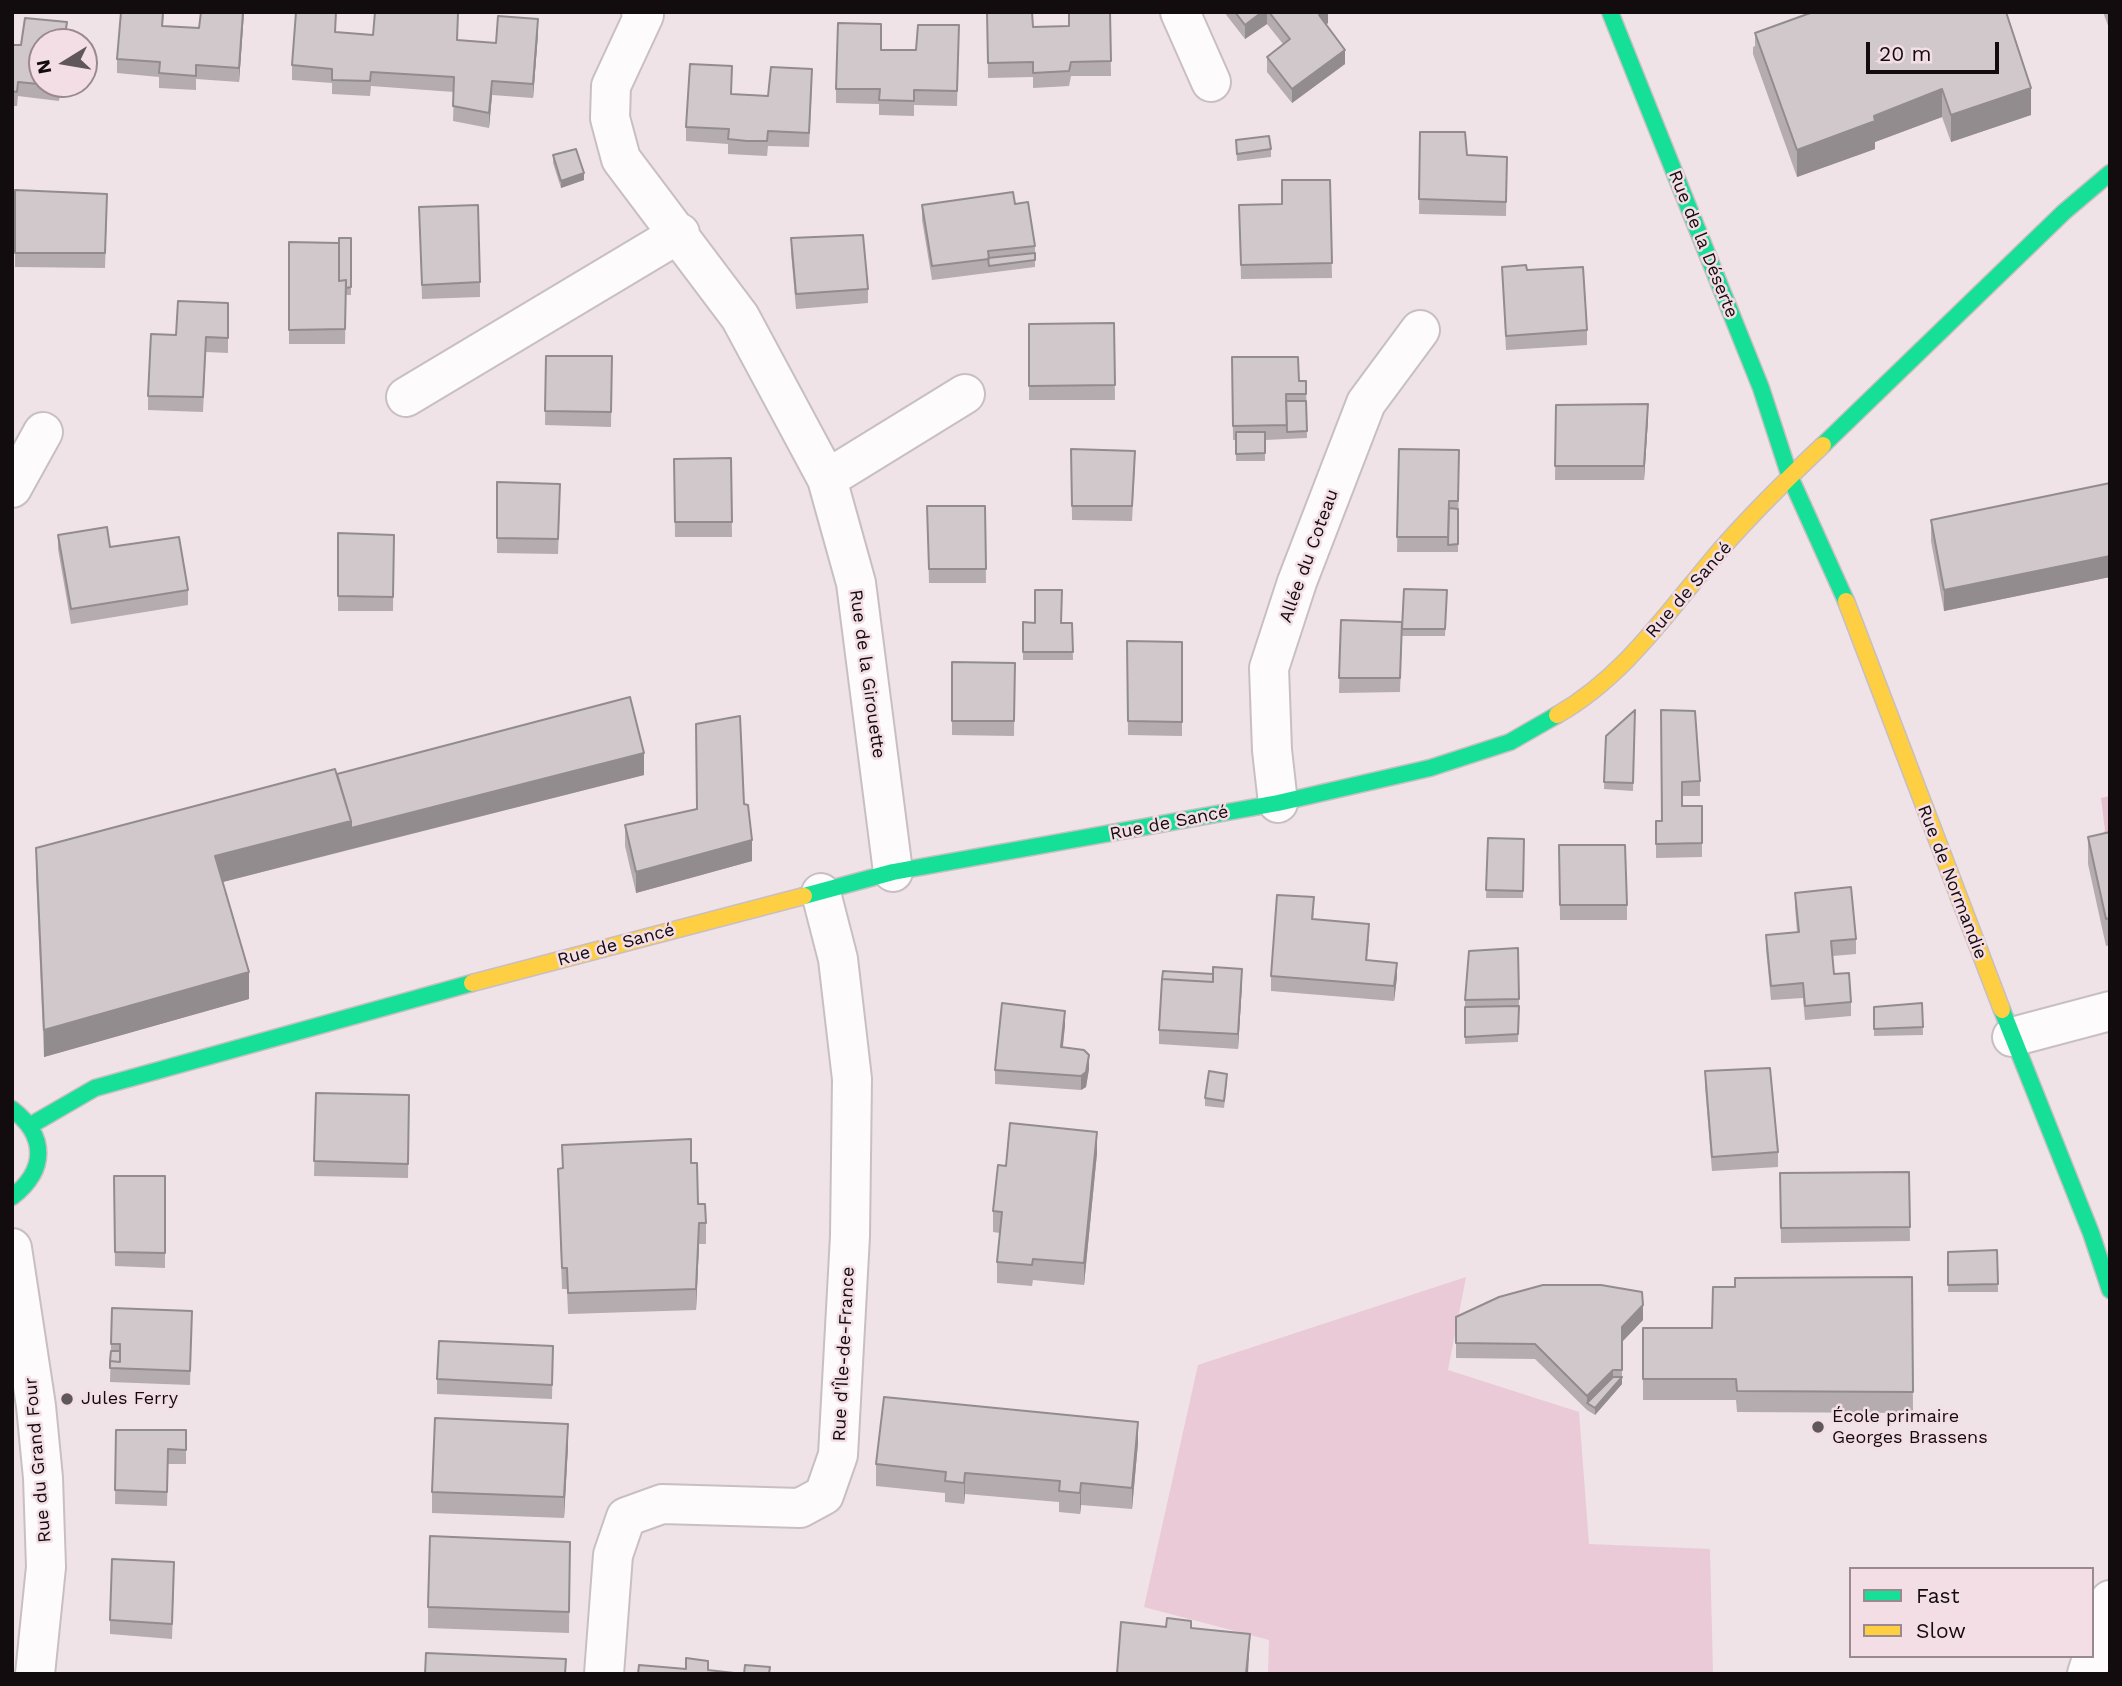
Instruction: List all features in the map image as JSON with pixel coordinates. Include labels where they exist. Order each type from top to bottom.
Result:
[{"type":"street","points":[[1180,12],[1211,82]]},
{"type":"street","name":"Rue de la Déserte","points":[[1610,12],[1761,388],[1790,477]]},
{"type":"street","name":"Rue de la Girouette","points":[[650,13],[611,86],[610,118],[621,159],[680,233],[740,317],[827,479],[856,583],[893,872]]},
{"type":"street","name":"Rue de Sancé","points":[[31,1125],[95,1088],[447,990],[893,872],[1278,803],[1430,768],[1499,746],[1582,701],[1633,656],[1713,558],[1790,477],[2064,212],[2110,173]]},
{"type":"street","points":[[405,397],[680,233]]},
{"type":"street","name":"Allée du Coteau","points":[[1278,803],[1272,750],[1269,668],[1297,582],[1366,403],[1420,330]]},
{"type":"street","points":[[827,479],[965,394]]},
{"type":"street","points":[[12,488],[43,432]]},
{"type":"street","name":"Rue de Normandie","points":[[1790,477],[1836,574],[2012,1037],[2091,1233],[2110,1290]]},
{"type":"street","name":"Rue d'Île-de-France","points":[[604,1674],[612,1555],[625,1517],[662,1504],[800,1508],[824,1495],[838,1455],[850,1236],[852,1079],[838,959],[821,893]]},
{"type":"street","points":[[2012,1037],[2110,1010]]},
{"type":"street","points":[[12,1109],[31,1125],[37,1137],[39,1164],[25,1188],[12,1197]]},
{"type":"street","name":"Rue du Grand Four","points":[[12,1248],[43,1478],[46,1567],[35,1674]]},
{"type":"street","points":[[2094,1655],[2107,1621]]},
{"type":"shaded area","points":[[2110,796],[2110,859],[2088,864],[2105,830],[2101,798]]},
{"type":"shaded area","points":[[1466,1277],[1448,1370],[1579,1412],[1589,1544],[1710,1549],[1713,1674],[1268,1674],[1269,1640],[1144,1607],[1198,1365]]},
{"type":"building","points":[[121,12],[163,12],[162,26],[199,28],[201,12],[243,12],[239,68],[196,65],[196,76],[159,73],[160,62],[117,59]]},
{"type":"building","points":[[296,12],[336,12],[335,32],[373,35],[375,12],[458,13],[457,40],[496,43],[498,16],[538,19],[533,84],[492,81],[489,113],[453,106],[454,77],[371,72],[370,81],[332,80],[332,69],[292,65]]},
{"type":"building","points":[[987,12],[1032,12],[1033,27],[1069,26],[1069,12],[1110,12],[1111,61],[1071,62],[1069,71],[1033,73],[1033,62],[988,63]]},
{"type":"building","points":[[1235,12],[1262,12],[1245,25]]},
{"type":"building","points":[[1269,12],[1323,12],[1319,15],[1345,50],[1292,89],[1267,57],[1290,39]]},
{"type":"building","points":[[1813,12],[2006,12],[2031,88],[1951,115],[1942,89],[1874,116],[1875,121],[1797,150],[1755,33]]},
{"type":"building","points":[[25,18],[67,22],[66,28],[28,28],[28,83],[18,82],[17,92],[12,91],[12,45],[21,45]]},
{"type":"building","points":[[838,23],[881,24],[881,50],[916,50],[918,25],[959,25],[957,91],[914,90],[914,101],[879,100],[880,89],[836,89]]},
{"type":"building","points":[[690,64],[732,66],[731,94],[768,96],[771,67],[812,69],[809,133],[768,131],[767,141],[747,141],[728,139],[729,129],[686,127]]},
{"type":"building","points":[[1420,132],[1465,132],[1467,155],[1507,157],[1506,202],[1419,199]]},
{"type":"building","points":[[1269,136],[1271,149],[1237,154],[1236,140]]},
{"type":"building","points":[[576,149],[584,173],[561,181],[553,155]]},
{"type":"building","points":[[1282,180],[1330,180],[1332,263],[1241,265],[1239,205],[1282,204]]},
{"type":"building","points":[[15,190],[107,194],[105,253],[15,253]]},
{"type":"building","points":[[1013,192],[1015,204],[1028,202],[1035,246],[988,251],[989,259],[932,266],[922,205]]},
{"type":"building","points":[[478,205],[480,282],[422,285],[419,207]]},
{"type":"building","points":[[863,235],[868,289],[796,294],[791,238]]},
{"type":"building","points":[[339,238],[351,238],[351,287],[346,288],[346,280],[339,281]]},
{"type":"building","points":[[289,242],[339,243],[339,281],[346,280],[345,329],[289,330]]},
{"type":"building","points":[[1035,253],[1035,260],[989,266],[988,258]]},
{"type":"building","points":[[1526,265],[1527,270],[1583,267],[1587,330],[1506,336],[1502,267]]},
{"type":"building","points":[[178,301],[228,303],[228,338],[206,337],[203,397],[148,396],[151,334],[176,335]]},
{"type":"building","points":[[1114,323],[1115,385],[1029,386],[1029,324]]},
{"type":"building","points":[[546,356],[612,356],[611,412],[545,411]]},
{"type":"building","points":[[1232,357],[1298,357],[1299,381],[1306,381],[1306,394],[1286,394],[1287,425],[1233,426]]},
{"type":"building","points":[[1286,401],[1306,401],[1307,431],[1287,432]]},
{"type":"building","points":[[1648,404],[1644,466],[1555,466],[1556,405]]},
{"type":"building","points":[[1236,432],[1265,432],[1265,453],[1236,454]]},
{"type":"building","points":[[1071,449],[1135,451],[1132,506],[1072,506]]},
{"type":"building","points":[[1399,449],[1459,450],[1458,501],[1449,501],[1448,537],[1397,537]]},
{"type":"building","points":[[731,458],[732,522],[675,522],[674,459]]},
{"type":"building","points":[[497,482],[560,484],[558,539],[497,538]]},
{"type":"building","points":[[2110,483],[2110,556],[1944,590],[1931,520]]},
{"type":"building","points":[[927,506],[985,506],[986,569],[929,569]]},
{"type":"building","points":[[1449,508],[1458,509],[1458,544],[1448,545]]},
{"type":"building","points":[[107,527],[110,547],[179,537],[188,590],[71,609],[58,535]]},
{"type":"building","points":[[338,533],[394,535],[393,597],[338,596]]},
{"type":"building","points":[[1404,589],[1447,590],[1445,629],[1402,629]]},
{"type":"building","points":[[1035,590],[1062,590],[1061,623],[1072,623],[1073,652],[1023,652],[1023,622],[1035,623]]},
{"type":"building","points":[[1341,620],[1402,622],[1400,678],[1339,678]]},
{"type":"building","points":[[1127,641],[1182,642],[1182,722],[1128,721]]},
{"type":"building","points":[[952,662],[1015,663],[1014,721],[952,721]]},
{"type":"building","points":[[630,697],[644,753],[351,828],[337,774]]},
{"type":"building","points":[[1635,710],[1633,783],[1604,782],[1606,736]]},
{"type":"building","points":[[1661,710],[1695,711],[1700,781],[1682,782],[1682,806],[1702,806],[1702,843],[1656,844],[1656,821],[1662,821]]},
{"type":"building","points":[[740,716],[744,804],[748,805],[752,840],[636,872],[625,825],[697,809],[696,724]]},
{"type":"building","points":[[335,769],[351,821],[215,856],[249,972],[44,1030],[36,848]]},
{"type":"building","points":[[2110,832],[2110,918],[2106,919],[2088,837]]},
{"type":"building","points":[[1488,838],[1524,839],[1523,891],[1486,890]]},
{"type":"building","points":[[1559,845],[1625,845],[1627,905],[1560,905]]},
{"type":"building","points":[[1851,887],[1856,939],[1831,941],[1834,974],[1849,973],[1851,1002],[1805,1006],[1803,983],[1771,986],[1766,935],[1799,932],[1795,893]]},
{"type":"building","points":[[1277,895],[1314,897],[1312,919],[1369,924],[1366,960],[1397,963],[1394,986],[1271,976]]},
{"type":"building","points":[[1518,948],[1519,999],[1465,1000],[1469,951]]},
{"type":"building","points":[[1213,967],[1242,969],[1238,1034],[1159,1030],[1162,979],[1213,982]]},
{"type":"building","points":[[1163,971],[1213,974],[1213,982],[1162,979]]},
{"type":"building","points":[[1002,1003],[1065,1011],[1061,1047],[1084,1050],[1089,1055],[1086,1072],[1081,1076],[995,1070]]},
{"type":"building","points":[[1922,1003],[1923,1027],[1874,1029],[1874,1007]]},
{"type":"building","points":[[1519,1006],[1518,1034],[1465,1037],[1465,1007]]},
{"type":"building","points":[[1770,1068],[1778,1152],[1712,1157],[1705,1071]]},
{"type":"building","points":[[1209,1071],[1227,1074],[1224,1101],[1205,1098]]},
{"type":"building","points":[[316,1093],[409,1095],[408,1164],[314,1161]]},
{"type":"building","points":[[1010,1123],[1097,1132],[1084,1263],[1033,1259],[1032,1265],[997,1262],[1002,1212],[993,1211],[998,1165],[1006,1166]]},
{"type":"building","points":[[691,1139],[691,1163],[697,1163],[698,1204],[705,1204],[706,1223],[699,1223],[696,1289],[568,1293],[567,1268],[562,1268],[558,1169],[563,1168],[562,1145]]},
{"type":"building","points":[[1909,1172],[1910,1227],[1781,1228],[1780,1173]]},
{"type":"building","points":[[114,1176],[165,1176],[165,1253],[115,1252]]},
{"type":"building","points":[[1997,1250],[1998,1284],[1948,1285],[1948,1252]]},
{"type":"building","points":[[1912,1277],[1913,1392],[1737,1391],[1736,1379],[1643,1379],[1643,1328],[1712,1328],[1713,1287],[1735,1287],[1735,1278]]},
{"type":"building","points":[[1543,1285],[1601,1285],[1642,1292],[1643,1305],[1622,1327],[1622,1370],[1613,1370],[1587,1396],[1535,1344],[1456,1343],[1456,1317],[1499,1297]]},
{"type":"building","points":[[112,1308],[192,1311],[190,1371],[110,1368],[110,1361],[120,1362],[120,1344],[111,1344]]},
{"type":"building","points":[[439,1341],[553,1346],[552,1385],[437,1379]]},
{"type":"building","points":[[111,1351],[120,1351],[120,1362],[110,1361]]},
{"type":"building","points":[[1613,1377],[1622,1377],[1595,1408],[1587,1403]]},
{"type":"building","points":[[884,1397],[1138,1422],[1132,1488],[1081,1483],[1080,1493],[1059,1491],[1060,1481],[965,1473],[964,1483],[945,1481],[946,1472],[876,1464]]},
{"type":"building","points":[[435,1418],[568,1424],[564,1497],[432,1492]]},
{"type":"building","points":[[116,1430],[186,1430],[186,1450],[168,1449],[167,1492],[115,1490]]},
{"type":"building","points":[[430,1536],[570,1542],[569,1612],[428,1607]]},
{"type":"building","points":[[112,1559],[174,1562],[172,1624],[110,1620]]},
{"type":"building","points":[[1167,1618],[1191,1621],[1191,1628],[1250,1634],[1246,1674],[1117,1674],[1121,1622],[1166,1627]]},
{"type":"building","points":[[426,1653],[566,1659],[565,1674],[425,1674]]},
{"type":"building","points":[[686,1658],[708,1661],[708,1670],[743,1674],[638,1674],[639,1665],[686,1669]]},
{"type":"building","points":[[745,1665],[770,1667],[769,1674],[744,1674]]},
{"type":"traffic: fast","points":[[1610,12],[1761,388],[1790,477],[1846,601]]},
{"type":"traffic: fast","points":[[1823,445],[2064,212],[2110,173]]},
{"type":"traffic: fast","points":[[804,896],[893,872],[1278,803],[1430,768],[1510,742],[1557,715]]},
{"type":"traffic: fast","points":[[31,1125],[95,1088],[472,983]]},
{"type":"traffic: fast","points":[[2002,1010],[2091,1233],[2110,1290]]},
{"type":"traffic: fast","points":[[12,1109],[32,1130],[38,1153],[32,1176],[12,1197]]},
{"type":"traffic: slow","points":[[1557,715],[1580,700],[1622,665],[1737,531],[1823,445]]},
{"type":"traffic: slow","points":[[1846,601],[2002,1010]]},
{"type":"traffic: slow","points":[[472,983],[804,896]]},
{"type":"place","name":"Jules Ferry","points":[[67,1399]]},
{"type":"place","name":"École primaire Georges Brassens","points":[[1818,1427]]}]
